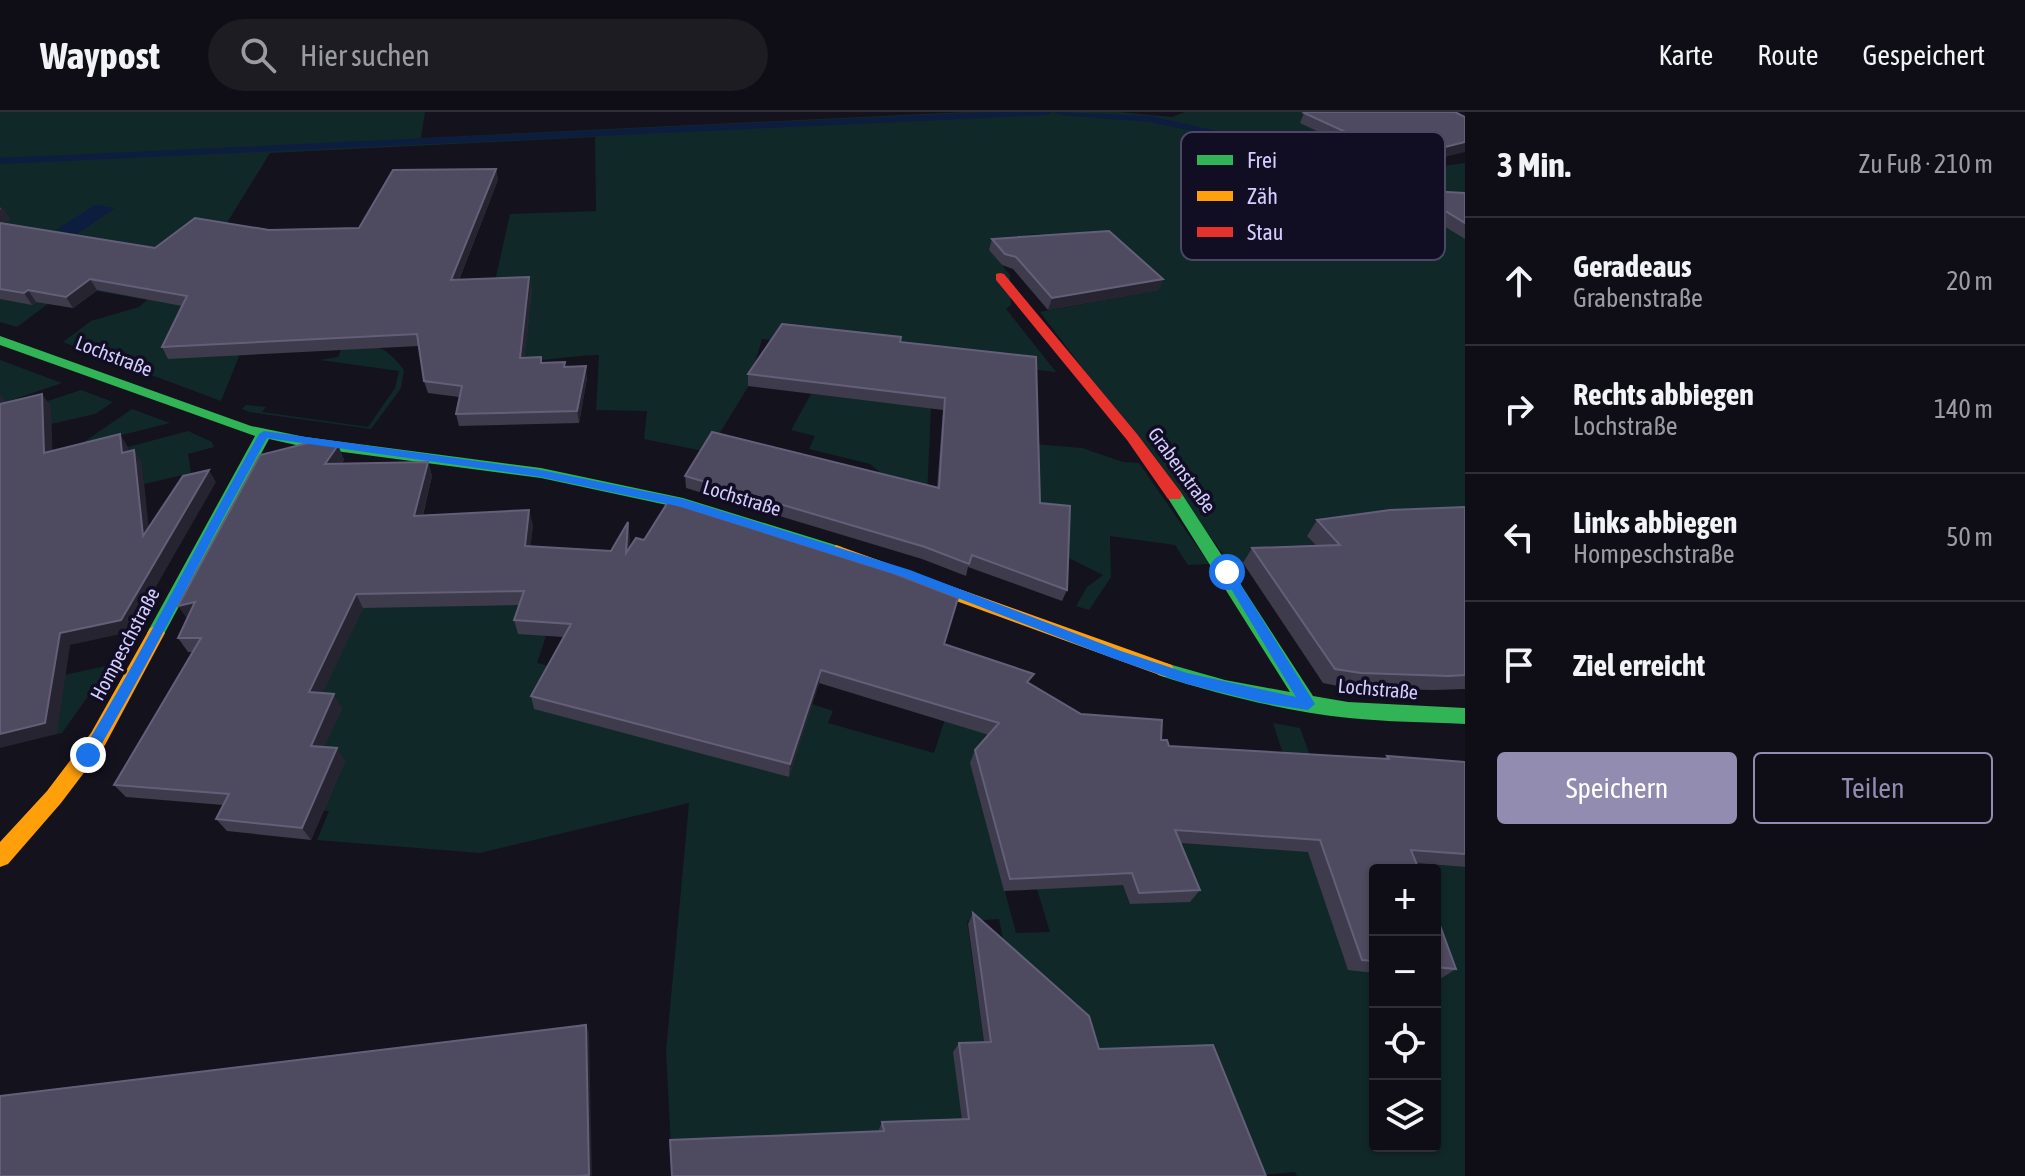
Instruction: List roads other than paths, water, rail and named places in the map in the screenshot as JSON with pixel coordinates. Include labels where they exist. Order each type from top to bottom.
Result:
[{"type":"street","name":"Grabenstraße","points":[[1000,277],[1132,437],[1183,508],[1308,704]]},
{"type":"street","name":"Lochstraße","points":[[0,340],[264,434],[552,475],[683,503],[906,573],[1116,655],[1187,678],[1264,697],[1348,710],[1465,716]]},
{"type":"street","name":"Hompeschstraße","points":[[0,857],[54,797],[98,739],[264,434]]},
{"type":"water","points":[[95,205],[115,208],[77,234],[56,230]]},
{"type":"waterway","points":[[0,161],[1048,112]]},
{"type":"waterway","points":[[1059,112],[1150,119],[1212,132]]}]
